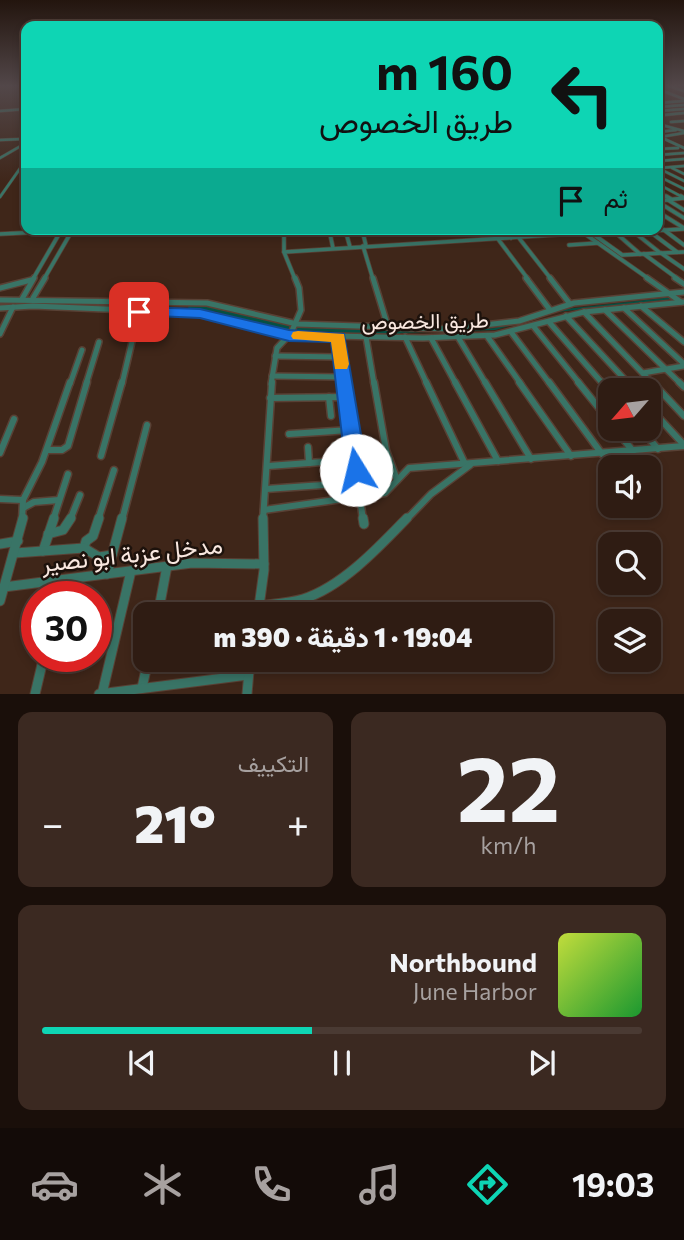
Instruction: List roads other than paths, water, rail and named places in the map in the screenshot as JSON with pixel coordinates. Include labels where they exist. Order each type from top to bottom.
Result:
[{"type":"street","points":[[671,122],[684,128]]},
{"type":"street","points":[[663,126],[684,128]]},
{"type":"street","points":[[667,126],[679,129]]},
{"type":"street","points":[[663,134],[684,128]]},
{"type":"street","points":[[663,134],[684,128]]},
{"type":"street","points":[[663,138],[683,149]]},
{"type":"street","points":[[0,140],[21,139]]},
{"type":"street","points":[[663,139],[683,149]]},
{"type":"street","points":[[671,142],[684,140]]},
{"type":"street","points":[[0,158],[21,146]]},
{"type":"street","points":[[663,149],[683,149]]},
{"type":"street","points":[[663,154],[683,149]]},
{"type":"street","points":[[663,161],[684,159]]},
{"type":"street","points":[[0,197],[21,166]]},
{"type":"street","points":[[663,168],[684,166]]},
{"type":"street","points":[[670,167],[684,174]]},
{"type":"street","points":[[663,170],[684,181]]},
{"type":"street","points":[[16,173],[21,173]]},
{"type":"street","points":[[663,178],[684,189]]},
{"type":"street","points":[[663,187],[683,198]]},
{"type":"street","points":[[663,196],[684,210]]},
{"type":"street","points":[[663,201],[683,198]]},
{"type":"street","points":[[663,205],[684,218]]},
{"type":"street","points":[[663,215],[684,229]]},
{"type":"street","points":[[663,227],[684,244]]},
{"type":"street","points":[[666,230],[684,229]]},
{"type":"street","points":[[0,234],[21,233]]},
{"type":"street","points":[[22,299],[59,235]]},
{"type":"street","points":[[33,298],[70,235]]},
{"type":"street","points":[[259,602],[264,564],[264,510],[272,376],[275,356],[282,340],[296,325],[301,310],[301,295],[284,252],[284,235]]},
{"type":"street","points":[[330,235],[333,248]]},
{"type":"street","points":[[347,235],[350,247]]},
{"type":"street","points":[[363,235],[388,327]]},
{"type":"street","points":[[284,252],[543,235]]},
{"type":"street","points":[[589,235],[672,293]]},
{"type":"street","points":[[594,235],[683,302]]},
{"type":"street","points":[[623,235],[642,254],[684,284]]},
{"type":"street","points":[[640,235],[660,253],[684,269]]},
{"type":"street","points":[[658,235],[681,253]]},
{"type":"street","points":[[519,238],[570,304]]},
{"type":"street","points":[[498,239],[550,310]]},
{"type":"street","points":[[569,245],[598,243]]},
{"type":"street","points":[[622,255],[681,253]]},
{"type":"street","points":[[0,288],[31,280]]},
{"type":"street","points":[[0,300],[33,298],[207,303],[296,325],[478,327],[519,321],[570,304],[684,292]]},
{"type":"street","name":"طريق الخصوص","points":[[0,308],[200,313],[290,334],[431,338],[486,336],[534,327],[584,312],[683,302]]},
{"type":"street","points":[[640,305],[684,342]]},
{"type":"street","points":[[0,334],[13,307]]},
{"type":"street","points":[[624,308],[684,365]]},
{"type":"street","points":[[604,310],[684,387]]},
{"type":"street","points":[[102,456],[139,312]]},
{"type":"street","points":[[584,312],[684,416]]},
{"type":"street","points":[[566,316],[623,378]]},
{"type":"street","points":[[549,322],[598,378]]},
{"type":"street","points":[[534,327],[598,407]]},
{"type":"street","points":[[512,332],[602,453]]},
{"type":"street","points":[[486,336],[571,456]]},
{"type":"street","points":[[338,337],[364,524]]},
{"type":"street","points":[[366,337],[386,450],[397,480]]},
{"type":"street","points":[[405,337],[469,464]]},
{"type":"street","points":[[458,337],[531,459]]},
{"type":"street","points":[[431,338],[498,461]]},
{"type":"street","points":[[47,450],[62,450],[68,446],[99,342]]},
{"type":"street","points":[[0,601],[18,541],[23,504],[47,450],[82,350]]},
{"type":"street","points":[[275,356],[340,357]]},
{"type":"street","points":[[643,373],[684,365]]},
{"type":"street","points":[[272,376],[343,377]]},
{"type":"street","points":[[329,397],[331,416]]},
{"type":"street","points":[[270,398],[345,397]]},
{"type":"street","points":[[0,453],[14,419]]},
{"type":"street","points":[[662,421],[684,445]]},
{"type":"street","points":[[107,574],[147,425]]},
{"type":"street","points":[[289,434],[350,430]]},
{"type":"street","points":[[625,441],[633,451]]},
{"type":"street","points":[[651,441],[658,449]]},
{"type":"street","points":[[266,489],[337,484],[335,445],[352,444]]},
{"type":"street","points":[[264,510],[387,492],[409,468],[684,445]]},
{"type":"street","points":[[308,447],[309,463]]},
{"type":"street","points":[[268,466],[336,461]]},
{"type":"street","points":[[292,602],[322,592],[374,552],[438,488],[469,464]]},
{"type":"street","points":[[84,548],[86,541],[93,536],[114,470]]},
{"type":"street","points":[[43,551],[68,474]]},
{"type":"street","points":[[48,534],[63,530],[73,515],[80,495]]},
{"type":"street","points":[[0,499],[23,504],[59,500]]},
{"type":"street","points":[[0,544],[18,541]]},
{"type":"street","points":[[15,553],[84,548],[99,557],[113,555]]},
{"type":"street","name":"مدخل عزبة ابو نصير","points":[[4,587],[167,566],[264,564]]},
{"type":"street","points":[[160,602],[167,566]]},
{"type":"street","points":[[131,571],[101,694],[248,675]]},
{"type":"street","points":[[35,694],[40,672]]},
{"type":"street","points":[[142,688],[145,672]]},
{"type":"street","points":[[247,694],[248,672]]},
{"type":"waterway","points":[[557,311],[673,298]]},
{"type":"waterway","points":[[107,304],[140,305]]},
{"type":"waterway","points":[[191,305],[216,308],[273,325],[397,332]]},
{"type":"waterway","points":[[397,332],[495,329],[551,313]]}]
